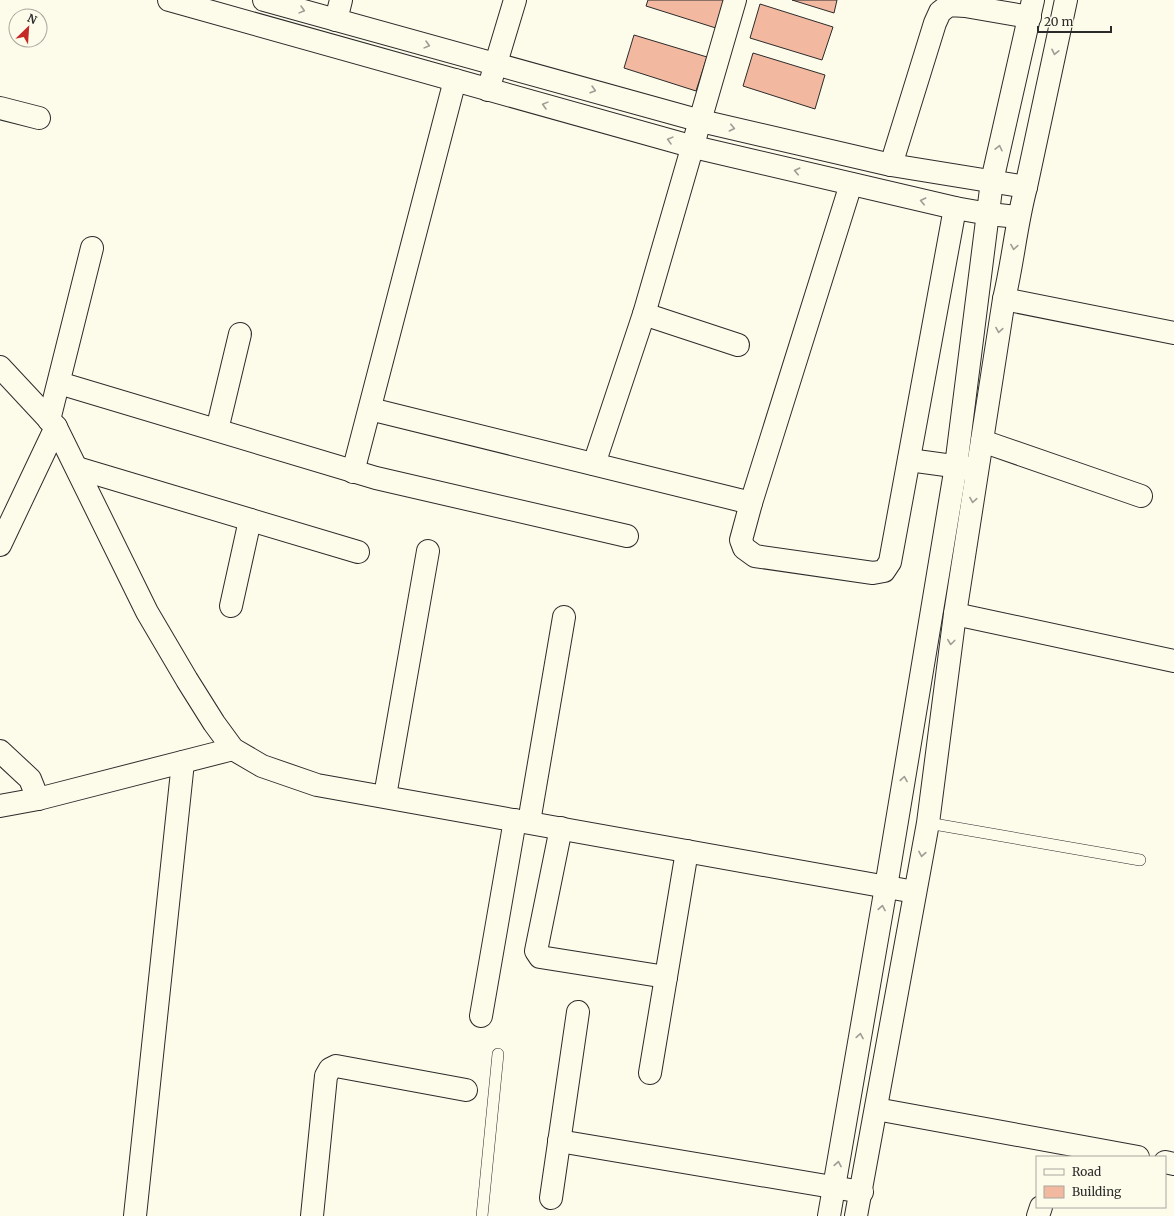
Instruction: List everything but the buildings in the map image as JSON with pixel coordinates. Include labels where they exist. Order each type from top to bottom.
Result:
[{"type":"street","points":[[169,0],[694,147],[955,208],[1018,217]]},
{"type":"street","points":[[264,0],[338,10],[496,63],[701,121],[891,165],[1026,188]]},
{"type":"street","points":[[488,90],[515,0]]},
{"type":"street","points":[[594,464],[644,314],[694,147],[735,0]]},
{"type":"street","points":[[856,1216],[862,1192],[928,822],[955,614],[1018,217],[1026,188],[1066,0]]},
{"type":"street","points":[[829,1216],[956,466],[992,181],[1031,8],[949,5],[940,12],[935,23],[891,165]]},
{"type":"street","points":[[354,472],[455,80]]},
{"type":"street","points":[[0,108],[40,118]]},
{"type":"street","points":[[851,184],[750,503],[741,540],[744,548],[754,556],[873,573],[884,571],[890,562],[955,208]]},
{"type":"street","points":[[0,545],[53,424],[59,383],[92,248]]},
{"type":"street","points":[[1004,299],[1174,333]]},
{"type":"street","points":[[644,314],[738,344]]},
{"type":"street","points":[[217,430],[240,334]]},
{"type":"street","points":[[0,368],[53,424],[77,468],[147,612],[214,723],[233,748],[262,766],[317,785],[915,892]]},
{"type":"street","points":[[59,383],[354,472],[627,536]]},
{"type":"street","points":[[370,409],[750,503]]},
{"type":"street","points":[[982,441],[1141,496]]},
{"type":"street","points":[[909,460],[977,470]]},
{"type":"street","points":[[77,468],[358,552]]},
{"type":"street","points":[[232,606],[250,520]]},
{"type":"street","points":[[385,796],[428,551]]},
{"type":"street","points":[[955,614],[1174,661]]},
{"type":"street","points":[[481,1016],[564,618]]},
{"type":"street","points":[[0,806],[38,799],[233,748]]},
{"type":"street","points":[[0,751],[30,779],[38,799]]},
{"type":"street","points":[[135,1216],[183,762]]},
{"type":"street","points":[[561,828],[536,951],[540,957],[666,977]]},
{"type":"street","points":[[650,1073],[687,851]]},
{"type":"street","points":[[551,1198],[578,1012]]},
{"type":"street","points":[[312,1216],[326,1076],[330,1069],[336,1066],[466,1090]]},
{"type":"street","points":[[876,1109],[1061,1150],[1127,1156]]},
{"type":"street","points":[[559,1141],[862,1192]]},
{"type":"lane","points":[[928,822],[1140,860]]},
{"type":"lane","points":[[482,1216],[498,1054]]}]
